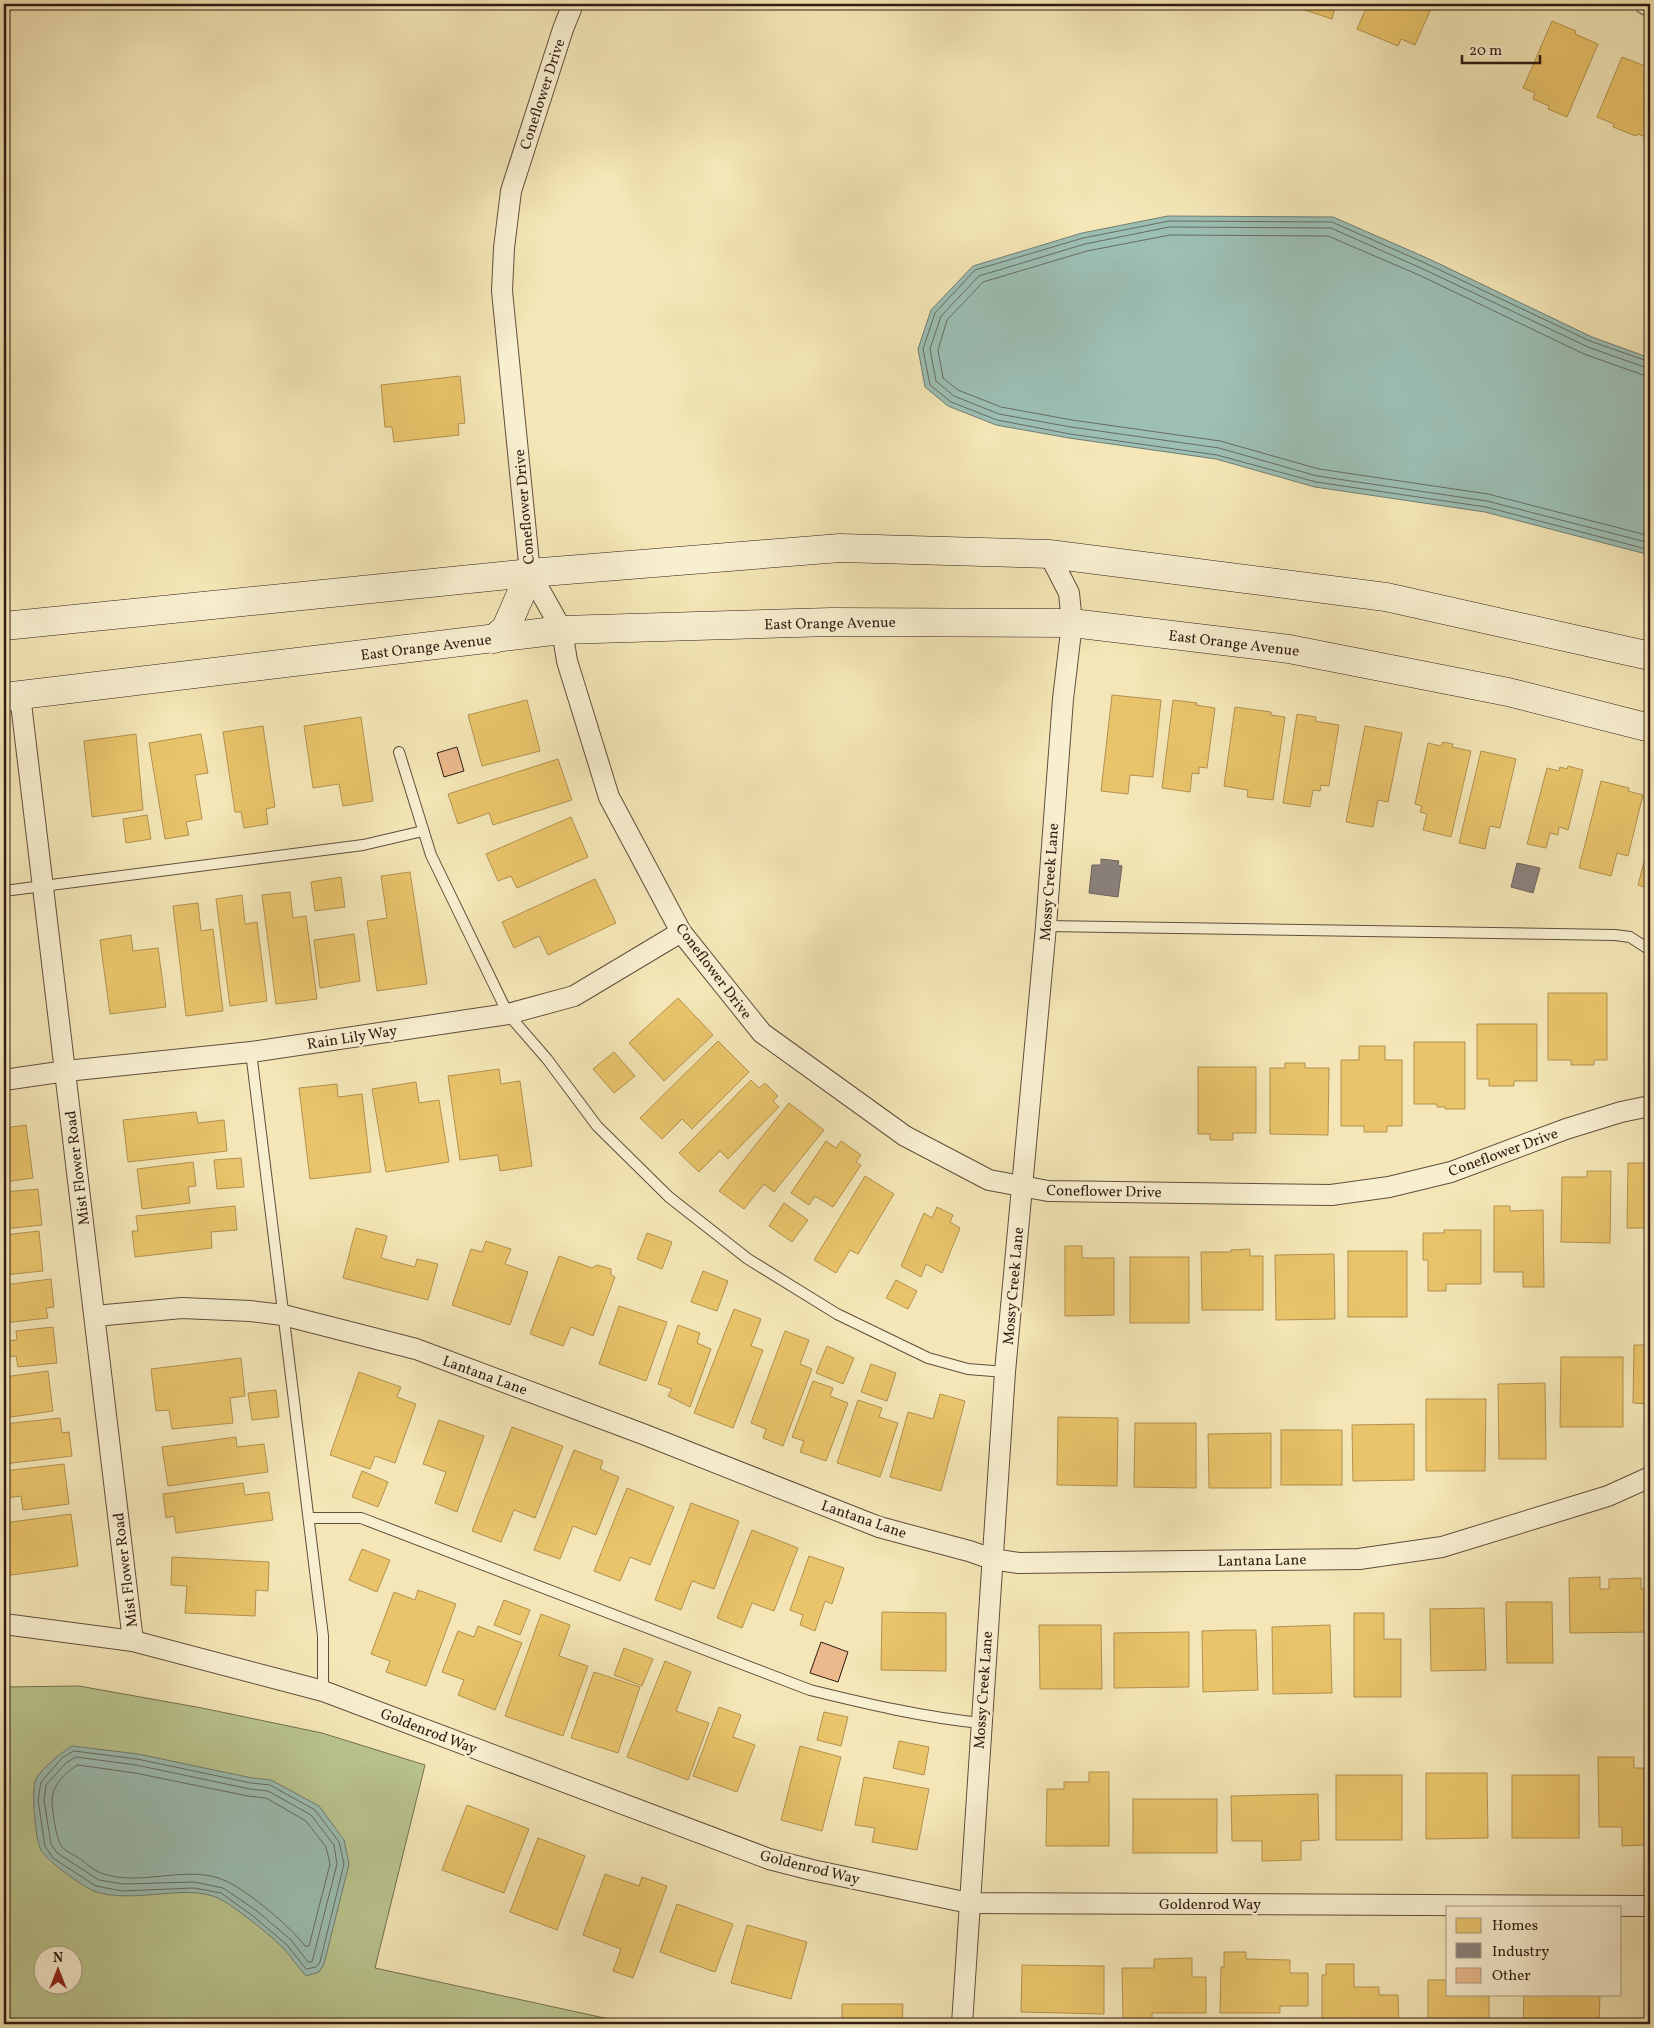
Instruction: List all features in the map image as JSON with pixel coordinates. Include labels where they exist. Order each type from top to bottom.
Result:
[{"type":"street","name":"Coneflower Drive","points":[[573,4],[563,29],[511,191],[504,248],[502,291],[530,573],[562,630],[567,660],[609,797],[681,932],[762,1033],[905,1136],[989,1180],[1048,1191],[1331,1194],[1389,1187],[1451,1172],[1566,1129],[1621,1112],[1650,1106]]},
{"type":"street","points":[[1645,4],[1650,6]]},
{"type":"street","points":[[4,626],[530,573],[840,548],[1049,554],[1386,597],[1650,656]]},
{"type":"street","name":"Mossy Creek Lane","points":[[962,2024],[1005,1372],[1046,926],[1063,700],[1072,623],[1070,592],[1049,554]]},
{"type":"street","points":[[494,639],[506,628],[530,573]]},
{"type":"street","name":"East Orange Avenue","points":[[12,696],[562,630],[831,622],[1072,623],[1289,649],[1508,692],[1650,728]]},
{"type":"street","name":"Mist Flower Road","points":[[12,696],[44,887],[133,1641]]},
{"type":"street","name":"Rain Lily Way","points":[[4,1080],[66,1071],[251,1052],[508,1014],[574,996],[681,932]]},
{"type":"street","name":"Lantana Lane","points":[[94,1316],[182,1308],[283,1315],[416,1349],[652,1437],[879,1527],[992,1559],[1019,1563],[1359,1559],[1442,1547],[1608,1496],[1650,1477]]},
{"type":"street","name":"Goldenrod Way","points":[[4,1624],[133,1641],[323,1691],[769,1858],[812,1870],[969,1904],[1650,1906]]},
{"type":"lane","points":[[399,752],[430,855],[508,1014],[547,1059],[597,1126],[669,1197],[748,1259],[837,1314],[928,1358],[968,1369],[1005,1372]]},
{"type":"lane","points":[[4,891],[363,845],[423,831]]},
{"type":"lane","points":[[1046,926],[1615,935],[1630,937],[1650,950]]},
{"type":"lane","points":[[251,1052],[323,1636],[323,1691]]},
{"type":"lane","points":[[309,1518],[361,1518],[810,1690],[935,1718],[981,1723]]},
{"type":"green space","points":[[79,1686],[202,1708],[322,1733],[425,1765],[375,1968],[632,2024],[4,2024],[4,1687]]},
{"type":"water","points":[[1168,216],[1333,217],[1427,258],[1592,337],[1650,358],[1650,555],[1485,512],[1315,487],[1216,459],[1069,438],[996,425],[948,406],[925,387],[918,349],[931,310],[973,266],[1082,233]]},
{"type":"water","points":[[72,1746],[138,1754],[252,1778],[271,1780],[319,1806],[344,1840],[349,1864],[324,1964],[319,1972],[306,1976],[284,1949],[271,1937],[243,1914],[218,1898],[205,1894],[190,1893],[109,1895],[94,1891],[65,1873],[50,1860],[41,1850],[37,1836],[34,1803],[35,1784],[36,1779],[43,1770]]},
{"type":"building: Homes","points":[[1290,4],[1336,4],[1332,19]]},
{"type":"building: Homes","points":[[1368,4],[1433,4],[1415,45],[1401,39],[1398,46],[1357,29]]},
{"type":"building: Homes","points":[[1552,21],[1576,31],[1575,34],[1598,44],[1567,117],[1548,109],[1549,106],[1533,99],[1535,93],[1523,88]]},
{"type":"building: Homes","points":[[1622,57],[1650,68],[1650,139],[1613,127],[1614,124],[1597,117]]},
{"type":"building: Homes","points":[[460,376],[465,423],[458,424],[459,435],[394,442],[392,427],[385,427],[381,385]]},
{"type":"building: Homes","points":[[1112,695],[1161,700],[1153,777],[1130,775],[1128,794],[1101,791]]},
{"type":"building: Homes","points":[[527,700],[540,751],[482,766],[468,715]]},
{"type":"building: Homes","points":[[1173,700],[1197,703],[1196,705],[1215,708],[1207,768],[1199,767],[1199,774],[1192,773],[1190,792],[1162,788]]},
{"type":"building: Homes","points":[[1235,707],[1271,712],[1271,715],[1285,717],[1273,800],[1247,797],[1248,790],[1224,786]]},
{"type":"building: Homes","points":[[1297,714],[1316,717],[1315,721],[1339,725],[1329,786],[1321,785],[1320,791],[1313,790],[1310,807],[1283,803]]},
{"type":"building: Homes","points":[[361,717],[373,801],[343,806],[339,784],[313,788],[304,726]]},
{"type":"building: Homes","points":[[263,726],[275,807],[266,809],[268,824],[244,828],[241,812],[235,812],[223,732]]},
{"type":"building: Homes","points":[[1365,726],[1402,733],[1388,802],[1378,800],[1373,827],[1346,822]]},
{"type":"building: Homes","points":[[136,734],[143,810],[92,817],[84,741]]},
{"type":"building: Homes","points":[[201,734],[208,773],[195,775],[202,819],[186,822],[189,835],[165,839],[149,743]]},
{"type":"building: Homes","points":[[1443,742],[1453,744],[1452,747],[1471,751],[1451,837],[1423,830],[1427,814],[1420,812],[1422,806],[1415,804],[1428,743],[1441,746]]},
{"type":"building: Homes","points":[[1481,751],[1516,759],[1500,828],[1490,826],[1485,849],[1459,843]]},
{"type":"building: Homes","points":[[558,759],[572,800],[493,825],[489,813],[458,824],[448,794]]},
{"type":"building: Homes","points":[[1568,766],[1583,770],[1568,830],[1559,827],[1558,835],[1550,833],[1546,848],[1527,844],[1547,768],[1559,771],[1560,767],[1567,769]]},
{"type":"building: Homes","points":[[1601,781],[1629,788],[1628,791],[1643,795],[1628,856],[1617,853],[1611,876],[1579,868]]},
{"type":"building: Homes","points":[[147,815],[151,839],[126,843],[123,819]]},
{"type":"building: Homes","points":[[571,817],[588,857],[517,888],[511,876],[498,881],[486,854]]},
{"type":"building: Homes","points":[[1650,839],[1650,889],[1638,885]]},
{"type":"building: Homes","points":[[410,872],[427,984],[377,991],[367,921],[387,918],[381,876]]},
{"type":"building: Homes","points":[[341,877],[345,907],[315,911],[311,882]]},
{"type":"building: Homes","points":[[595,879],[616,923],[548,955],[539,936],[514,948],[502,922]]},
{"type":"building: Homes","points":[[290,892],[293,918],[306,916],[317,999],[276,1004],[262,895]]},
{"type":"building: Homes","points":[[242,895],[245,924],[257,922],[267,1001],[230,1006],[216,899]]},
{"type":"building: Homes","points":[[198,903],[201,931],[213,929],[223,1011],[186,1016],[173,906]]},
{"type":"building: Homes","points":[[354,934],[360,981],[320,988],[314,940]]},
{"type":"building: Homes","points":[[131,935],[133,951],[158,948],[166,1007],[110,1014],[100,940]]},
{"type":"building: Homes","points":[[1548,993],[1607,993],[1607,1060],[1594,1060],[1594,1065],[1571,1065],[1571,1060],[1548,1060]]},
{"type":"building: Homes","points":[[678,998],[713,1035],[664,1081],[629,1043]]},
{"type":"building: Homes","points":[[1477,1024],[1537,1024],[1537,1081],[1514,1081],[1514,1086],[1489,1086],[1489,1079],[1477,1079]]},
{"type":"building: Homes","points":[[718,1041],[749,1072],[692,1129],[682,1119],[662,1139],[640,1118]]},
{"type":"building: Homes","points":[[1414,1042],[1465,1042],[1465,1109],[1445,1109],[1445,1107],[1437,1107],[1437,1104],[1414,1104]]},
{"type":"building: Homes","points":[[1359,1046],[1385,1046],[1385,1060],[1402,1060],[1402,1126],[1387,1126],[1387,1132],[1364,1132],[1364,1126],[1341,1126],[1341,1060],[1359,1060]]},
{"type":"building: Homes","points":[[614,1052],[635,1076],[614,1093],[593,1069]]},
{"type":"building: Homes","points":[[1285,1063],[1305,1063],[1305,1068],[1329,1068],[1328,1135],[1270,1134],[1270,1068],[1285,1068]]},
{"type":"building: Homes","points":[[1198,1067],[1256,1067],[1256,1133],[1233,1133],[1233,1140],[1210,1140],[1210,1134],[1198,1134]]},
{"type":"building: Homes","points":[[499,1069],[501,1084],[520,1081],[532,1166],[500,1171],[498,1155],[460,1160],[448,1076]]},
{"type":"building: Homes","points":[[751,1080],[759,1088],[765,1083],[778,1096],[773,1101],[779,1107],[728,1159],[720,1151],[699,1172],[679,1153]]},
{"type":"building: Homes","points":[[416,1082],[419,1103],[439,1100],[449,1162],[386,1172],[372,1089]]},
{"type":"building: Homes","points":[[337,1084],[338,1097],[362,1094],[371,1172],[310,1179],[299,1088]]},
{"type":"building: Homes","points":[[789,1103],[824,1130],[774,1192],[764,1184],[744,1209],[719,1191]]},
{"type":"building: Homes","points":[[196,1112],[198,1123],[224,1120],[227,1151],[128,1162],[123,1120]]},
{"type":"building: Homes","points":[[26,1125],[33,1178],[4,1182],[4,1128]]},
{"type":"building: Homes","points":[[826,1141],[836,1148],[841,1141],[861,1155],[856,1162],[861,1165],[833,1207],[815,1196],[809,1205],[791,1193]]},
{"type":"building: Homes","points":[[241,1158],[244,1187],[217,1189],[214,1160]]},
{"type":"building: Homes","points":[[193,1162],[196,1186],[188,1187],[190,1203],[142,1209],[137,1169]]},
{"type":"building: Homes","points":[[1628,1163],[1650,1163],[1650,1228],[1627,1228]]},
{"type":"building: Homes","points":[[1587,1171],[1611,1171],[1610,1243],[1561,1242],[1562,1177],[1587,1177]]},
{"type":"building: Homes","points":[[865,1176],[894,1194],[858,1254],[850,1250],[836,1273],[814,1260]]},
{"type":"building: Homes","points":[[38,1189],[42,1225],[4,1229],[4,1192]]},
{"type":"building: Homes","points":[[784,1203],[808,1220],[792,1242],[769,1226]]},
{"type":"building: Homes","points":[[235,1206],[237,1230],[211,1232],[212,1248],[135,1257],[132,1231],[138,1231],[136,1216]]},
{"type":"building: Homes","points":[[1494,1206],[1510,1206],[1510,1211],[1543,1210],[1544,1287],[1523,1287],[1523,1272],[1494,1272]]},
{"type":"building: Homes","points":[[937,1207],[953,1215],[950,1222],[960,1228],[942,1273],[926,1264],[921,1277],[901,1266],[924,1213],[932,1218]]},
{"type":"building: Homes","points":[[356,1228],[387,1236],[381,1258],[415,1267],[417,1259],[438,1264],[428,1300],[343,1278]]},
{"type":"building: Homes","points":[[1444,1230],[1481,1230],[1481,1284],[1446,1284],[1446,1291],[1428,1291],[1428,1260],[1423,1260],[1423,1233],[1444,1233]]},
{"type":"building: Homes","points":[[39,1231],[43,1271],[4,1275],[4,1235]]},
{"type":"building: Homes","points":[[647,1233],[672,1242],[662,1269],[637,1259]]},
{"type":"building: Homes","points":[[486,1241],[511,1249],[505,1264],[528,1272],[510,1325],[452,1305],[471,1249],[482,1252]]},
{"type":"building: Homes","points":[[1065,1246],[1082,1246],[1082,1258],[1114,1258],[1114,1315],[1065,1316]]},
{"type":"building: Homes","points":[[1250,1249],[1250,1256],[1263,1256],[1263,1310],[1202,1310],[1201,1252],[1231,1252],[1231,1250]]},
{"type":"building: Homes","points":[[1348,1251],[1407,1251],[1407,1317],[1348,1317]]},
{"type":"building: Homes","points":[[1334,1254],[1335,1319],[1276,1320],[1275,1255]]},
{"type":"building: Homes","points":[[559,1256],[592,1268],[597,1265],[611,1269],[611,1275],[615,1277],[593,1336],[571,1327],[563,1346],[530,1334]]},
{"type":"building: Homes","points":[[1130,1257],[1189,1257],[1189,1323],[1130,1323]]},
{"type":"building: Homes","points":[[703,1271],[728,1281],[717,1311],[691,1302]]},
{"type":"building: Homes","points":[[51,1279],[54,1307],[46,1308],[48,1318],[4,1323],[4,1285]]},
{"type":"building: Homes","points":[[896,1280],[917,1291],[908,1309],[886,1298]]},
{"type":"building: Homes","points":[[619,1306],[667,1322],[646,1381],[599,1364]]},
{"type":"building: Homes","points":[[734,1309],[761,1319],[751,1346],[763,1350],[733,1428],[694,1413]]},
{"type":"building: Homes","points":[[678,1325],[700,1333],[697,1343],[711,1349],[690,1407],[668,1396],[672,1389],[658,1384]]},
{"type":"building: Homes","points":[[53,1327],[57,1363],[18,1367],[16,1356],[4,1357],[4,1341],[17,1340],[16,1331]]},
{"type":"building: Homes","points":[[785,1331],[809,1340],[800,1364],[812,1369],[783,1446],[763,1438],[766,1429],[751,1423]]},
{"type":"building: Homes","points":[[1634,1345],[1650,1345],[1650,1404],[1633,1403]]},
{"type":"building: Homes","points":[[827,1346],[854,1358],[843,1384],[816,1373]]},
{"type":"building: Homes","points":[[1561,1357],[1623,1357],[1623,1427],[1560,1427]]},
{"type":"building: Homes","points":[[241,1358],[245,1396],[230,1398],[233,1423],[172,1429],[169,1410],[156,1411],[151,1369]]},
{"type":"building: Homes","points":[[871,1364],[896,1373],[887,1401],[861,1392]]},
{"type":"building: Homes","points":[[48,1371],[53,1411],[4,1418],[4,1377]]},
{"type":"building: Homes","points":[[359,1372],[401,1387],[397,1397],[416,1404],[395,1463],[375,1456],[370,1469],[330,1455]]},
{"type":"building: Homes","points":[[813,1381],[833,1388],[830,1396],[848,1403],[826,1461],[800,1452],[804,1441],[792,1437]]},
{"type":"building: Homes","points":[[1545,1383],[1546,1459],[1499,1459],[1498,1384]]},
{"type":"building: Homes","points":[[276,1390],[279,1417],[252,1420],[248,1393]]},
{"type":"building: Homes","points":[[940,1394],[965,1401],[941,1491],[890,1477],[908,1412],[933,1419]]},
{"type":"building: Homes","points":[[1426,1399],[1486,1399],[1485,1471],[1426,1471]]},
{"type":"building: Homes","points":[[858,1400],[882,1408],[879,1417],[898,1423],[880,1477],[837,1463]]},
{"type":"building: Homes","points":[[1058,1417],[1118,1418],[1117,1486],[1057,1485]]},
{"type":"building: Homes","points":[[60,1418],[62,1433],[69,1432],[72,1456],[4,1464],[4,1424]]},
{"type":"building: Homes","points":[[439,1420],[484,1436],[457,1512],[435,1503],[446,1472],[423,1464]]},
{"type":"building: Homes","points":[[1135,1423],[1196,1423],[1196,1488],[1134,1487]]},
{"type":"building: Homes","points":[[1414,1424],[1414,1480],[1353,1481],[1352,1425]]},
{"type":"building: Homes","points":[[512,1427],[563,1446],[535,1518],[514,1510],[501,1542],[472,1531]]},
{"type":"building: Homes","points":[[1281,1430],[1342,1430],[1342,1485],[1281,1485]]},
{"type":"building: Homes","points":[[1271,1433],[1271,1488],[1209,1488],[1208,1434]]},
{"type":"building: Homes","points":[[236,1437],[237,1447],[264,1444],[268,1472],[168,1486],[162,1447]]},
{"type":"building: Homes","points":[[574,1450],[603,1461],[600,1469],[619,1477],[596,1535],[573,1526],[560,1559],[534,1550]]},
{"type":"building: Homes","points":[[64,1464],[69,1504],[23,1510],[21,1496],[6,1498],[4,1471]]},
{"type":"building: Homes","points":[[362,1471],[388,1482],[378,1507],[352,1497]]},
{"type":"building: Homes","points":[[243,1483],[245,1495],[269,1492],[273,1520],[176,1533],[174,1516],[166,1518],[163,1494]]},
{"type":"building: Homes","points":[[627,1488],[674,1507],[650,1565],[630,1557],[620,1581],[594,1571]]},
{"type":"building: Homes","points":[[691,1503],[739,1521],[714,1589],[692,1581],[681,1610],[655,1600]]},
{"type":"building: Homes","points":[[71,1514],[78,1566],[4,1576],[4,1523]]},
{"type":"building: Homes","points":[[752,1530],[798,1548],[774,1611],[752,1603],[742,1628],[717,1618]]},
{"type":"building: Homes","points":[[362,1549],[390,1560],[377,1592],[349,1580]]},
{"type":"building: Homes","points":[[809,1556],[844,1568],[832,1604],[825,1601],[815,1631],[800,1625],[803,1615],[790,1610]]},
{"type":"building: Homes","points":[[172,1557],[269,1562],[268,1591],[256,1590],[255,1616],[185,1613],[187,1586],[171,1585]]},
{"type":"building: Homes","points":[[1600,1577],[1600,1589],[1609,1589],[1609,1579],[1641,1578],[1641,1589],[1650,1589],[1650,1632],[1570,1633],[1569,1578]]},
{"type":"building: Homes","points":[[418,1590],[456,1604],[426,1686],[386,1672],[390,1661],[371,1654],[394,1592],[415,1600]]},
{"type":"building: Homes","points":[[504,1600],[530,1610],[520,1635],[494,1625]]},
{"type":"building: Homes","points":[[1506,1602],[1552,1602],[1553,1663],[1507,1663]]},
{"type":"building: Homes","points":[[1484,1608],[1486,1670],[1431,1671],[1430,1609]]},
{"type":"building: Homes","points":[[882,1612],[946,1613],[946,1671],[881,1670]]},
{"type":"building: Homes","points":[[1354,1613],[1384,1613],[1384,1639],[1401,1639],[1401,1697],[1354,1697]]},
{"type":"building: Homes","points":[[541,1614],[570,1625],[559,1656],[588,1666],[563,1736],[505,1716]]},
{"type":"building: Homes","points":[[1039,1625],[1101,1625],[1102,1689],[1040,1689]]},
{"type":"building: Homes","points":[[1330,1625],[1332,1693],[1273,1694],[1272,1627]]},
{"type":"building: Homes","points":[[478,1626],[522,1643],[495,1710],[458,1695],[464,1680],[442,1672],[458,1631],[474,1637]]},
{"type":"building: Homes","points":[[1256,1630],[1258,1690],[1203,1692],[1202,1631]]},
{"type":"building: Homes","points":[[1189,1632],[1189,1687],[1114,1688],[1114,1633]]},
{"type":"building: Homes","points":[[624,1648],[653,1659],[642,1686],[614,1675]]},
{"type":"building: Homes","points":[[665,1661],[691,1672],[676,1711],[709,1723],[688,1780],[627,1757]]},
{"type":"building: Homes","points":[[594,1672],[640,1687],[618,1753],[571,1738]]},
{"type":"building: Homes","points":[[719,1707],[741,1715],[733,1737],[755,1745],[737,1792],[693,1776]]},
{"type":"building: Homes","points":[[824,1712],[848,1717],[841,1746],[817,1740]]},
{"type":"building: Homes","points":[[899,1741],[929,1747],[924,1775],[893,1768]]},
{"type":"building: Homes","points":[[800,1746],[841,1757],[822,1831],[781,1820]]},
{"type":"building: Homes","points":[[1598,1757],[1634,1757],[1634,1768],[1644,1768],[1645,1845],[1622,1846],[1622,1827],[1599,1827]]},
{"type":"building: Homes","points":[[1089,1772],[1109,1772],[1109,1846],[1046,1846],[1047,1789],[1064,1789],[1064,1782],[1089,1782]]},
{"type":"building: Homes","points":[[1426,1773],[1487,1773],[1488,1838],[1426,1839]]},
{"type":"building: Homes","points":[[1336,1775],[1402,1775],[1402,1840],[1336,1840]]},
{"type":"building: Homes","points":[[1512,1775],[1579,1775],[1579,1838],[1512,1838]]},
{"type":"building: Homes","points":[[864,1777],[929,1789],[917,1850],[872,1842],[875,1828],[855,1825]]},
{"type":"building: Homes","points":[[1318,1794],[1319,1840],[1301,1841],[1301,1860],[1262,1861],[1262,1841],[1232,1841],[1231,1796]]},
{"type":"building: Homes","points":[[1133,1799],[1217,1799],[1217,1853],[1133,1853]]},
{"type":"building: Homes","points":[[467,1805],[529,1829],[504,1893],[442,1870]]},
{"type":"building: Homes","points":[[538,1838],[585,1856],[557,1930],[510,1912]]},
{"type":"building: Homes","points":[[605,1874],[639,1886],[642,1877],[667,1886],[633,1978],[613,1971],[621,1949],[583,1935]]},
{"type":"building: Homes","points":[[677,1904],[733,1924],[715,1972],[660,1952]]},
{"type":"building: Homes","points":[[747,1925],[807,1942],[791,1999],[731,1983]]},
{"type":"building: Homes","points":[[1224,1952],[1246,1952],[1246,1959],[1290,1960],[1290,1973],[1308,1973],[1308,2006],[1280,2006],[1280,2013],[1220,2013],[1221,1967],[1224,1967]]},
{"type":"building: Homes","points":[[1192,1958],[1192,1977],[1206,1977],[1206,2013],[1152,2013],[1152,2024],[1125,2024],[1125,2018],[1123,2018],[1122,1968],[1154,1968],[1154,1959]]},
{"type":"building: Homes","points":[[1326,1964],[1354,1964],[1354,1987],[1379,1987],[1379,1995],[1398,1995],[1399,2024],[1322,2024],[1322,1975],[1326,1975]]},
{"type":"building: Homes","points":[[1022,1965],[1104,1966],[1104,2014],[1021,2012]]},
{"type":"building: Homes","points":[[1428,1980],[1446,1980],[1446,1996],[1489,1996],[1489,2024],[1428,2024]]},
{"type":"building: Homes","points":[[1524,1996],[1600,1996],[1599,2024],[1523,2024]]},
{"type":"building: Homes","points":[[842,2004],[903,2004],[902,2024],[842,2024]]},
{"type":"building: Industry","points":[[1101,859],[1119,861],[1118,865],[1122,866],[1118,897],[1089,893],[1092,865],[1101,865]]},
{"type":"building: Industry","points":[[1517,863],[1540,868],[1533,893],[1511,887]]},
{"type":"building: Other","points":[[457,747],[464,771],[444,777],[437,753]]},
{"type":"building: Other","points":[[821,1642],[848,1652],[838,1682],[810,1673]]}]
